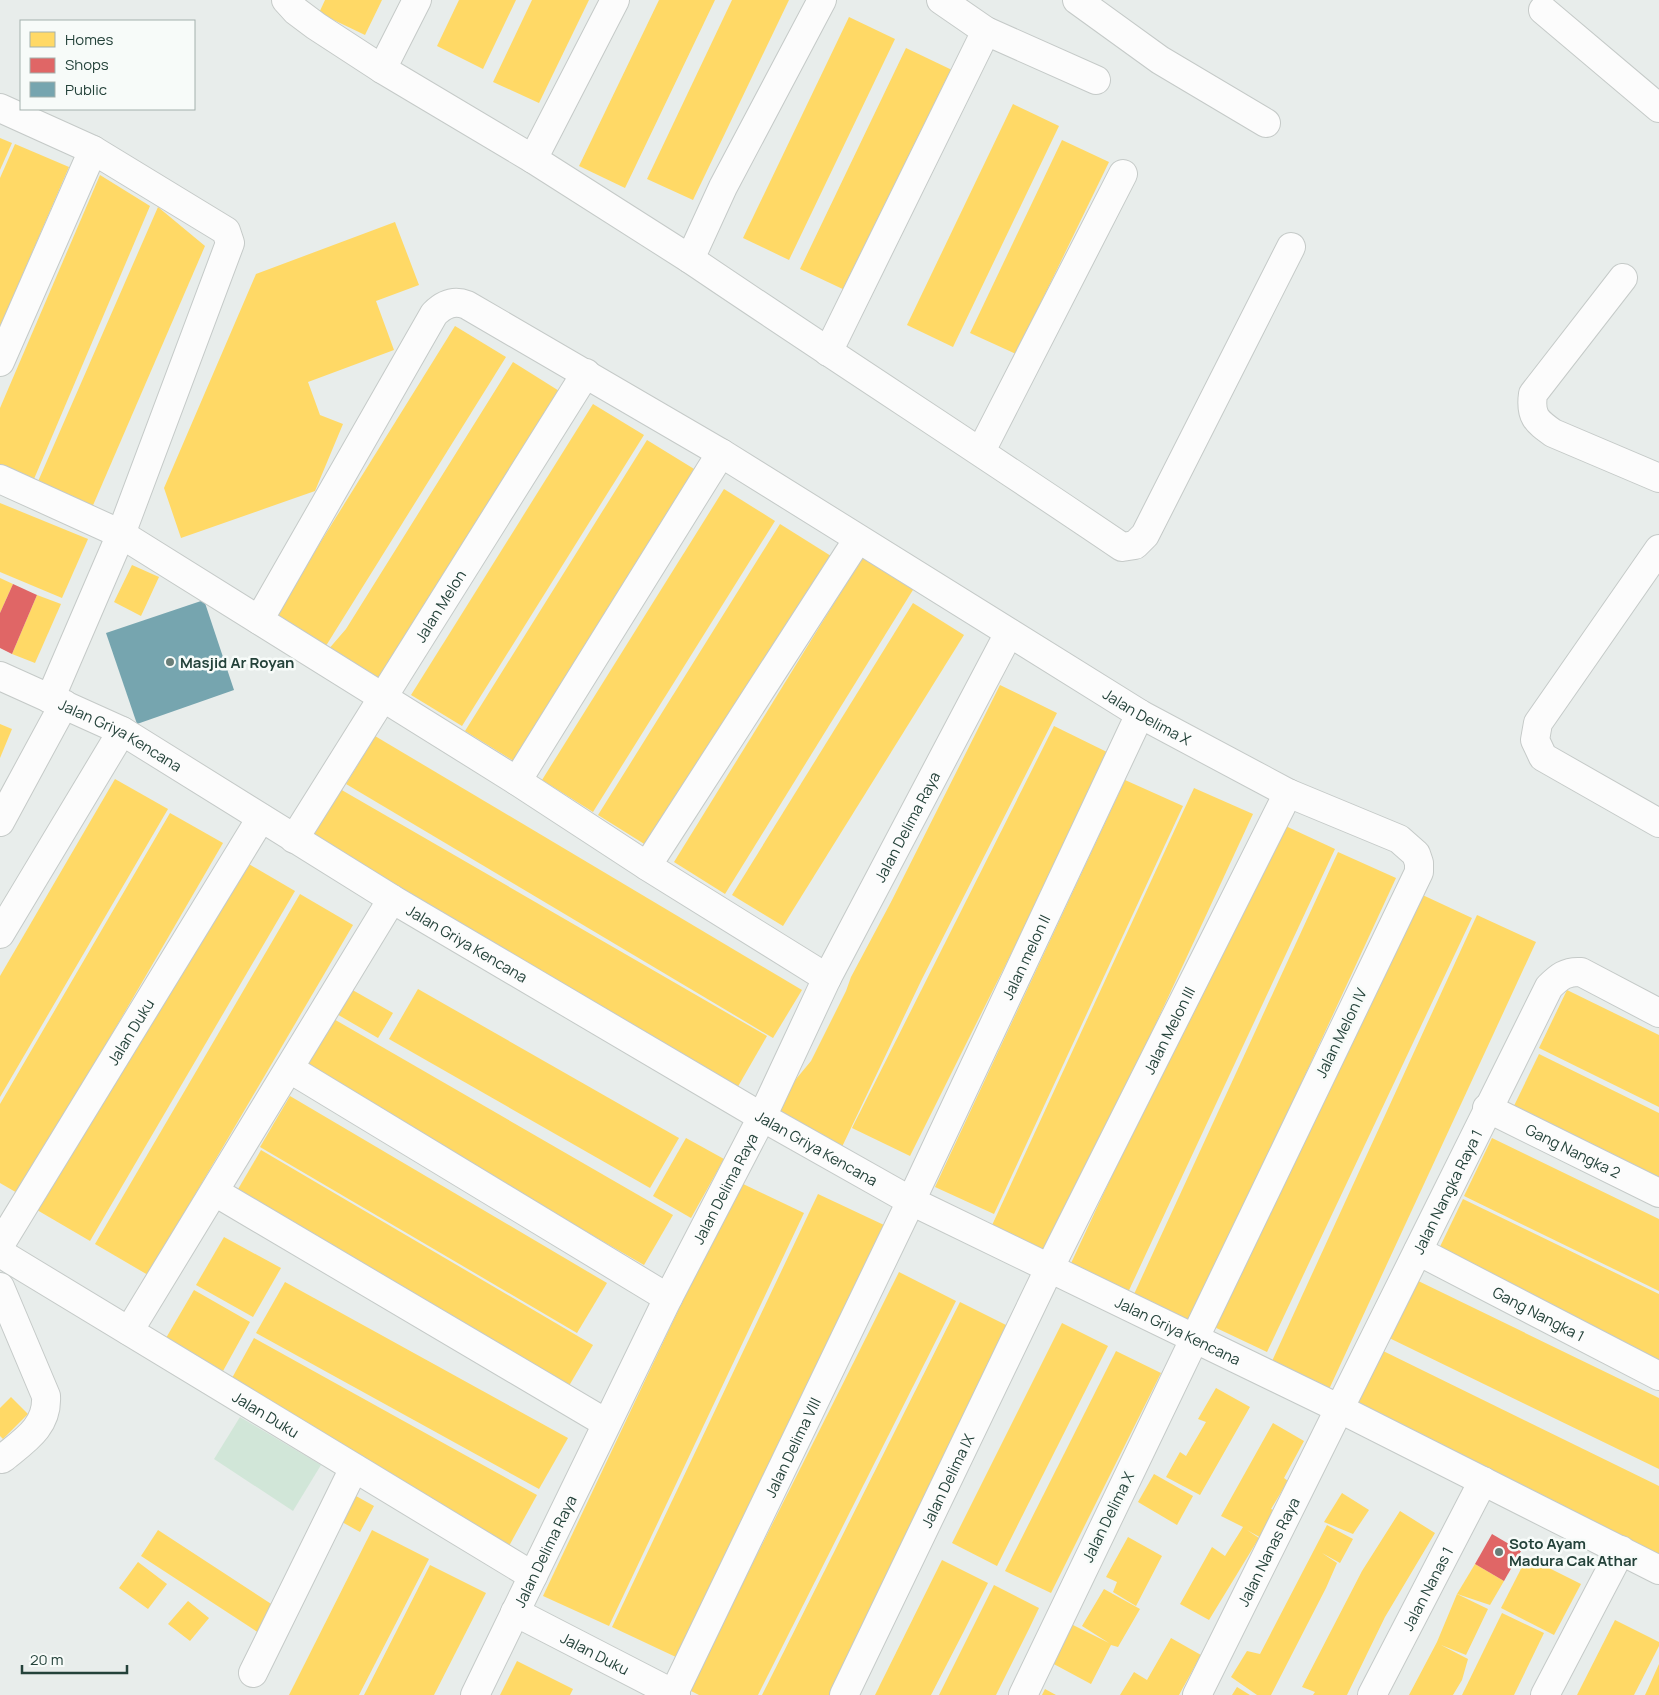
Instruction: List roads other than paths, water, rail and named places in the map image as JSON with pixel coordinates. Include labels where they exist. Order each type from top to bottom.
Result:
[{"type":"street","points":[[286,0],[296,11],[316,26],[382,69],[533,159],[690,259],[828,352],[981,451],[1122,547],[1135,545],[1145,535],[1291,247]]},
{"type":"street","points":[[382,69],[417,0]]},
{"type":"street","points":[[533,159],[615,0]]},
{"type":"street","points":[[690,259],[723,187],[822,0]]},
{"type":"street","points":[[941,0],[986,31],[1096,80]]},
{"type":"street","points":[[1077,0],[1160,60],[1266,123]]},
{"type":"street","points":[[1543,10],[1659,108]]},
{"type":"street","points":[[828,352],[986,31]]},
{"type":"street","points":[[0,108],[93,150],[226,231],[230,237],[230,243],[57,701],[0,822]]},
{"type":"street","points":[[0,362],[93,150]]},
{"type":"street","points":[[981,451],[1123,174]]},
{"type":"street","points":[[1623,278],[1533,394],[1531,408],[1538,422],[1553,433],[1659,478]]},
{"type":"street","name":"Jalan Delima X","points":[[259,620],[434,314],[449,303],[459,302],[468,305],[586,373],[721,453],[1140,714],[1288,793]]},
{"type":"street","name":"Jalan Melon","points":[[294,839],[586,373]]},
{"type":"street","points":[[516,781],[721,453]]},
{"type":"street","points":[[0,479],[121,534],[827,978]]},
{"type":"street","points":[[647,866],[858,539]]},
{"type":"street","points":[[1659,549],[1538,724],[1535,740],[1542,757],[1659,823]]},
{"type":"street","name":"Jalan Delima Raya","points":[[475,1695],[668,1298],[762,1117],[827,978],[1010,633]]},
{"type":"street","name":"Jalan Griya Kencana","points":[[0,676],[122,731],[392,899],[762,1117],[911,1200],[1338,1408],[1659,1570]]},
{"type":"street","name":"Jalan melon II","points":[[911,1200],[1140,714]]},
{"type":"street","points":[[0,934],[122,731]]},
{"type":"street","name":"Jalan Melon III","points":[[1050,1267],[1288,793]]},
{"type":"street","name":"Jalan Melon IV","points":[[1193,1339],[1419,872],[1416,854],[1399,839],[1288,793]]},
{"type":"street","name":"Jalan Duku","points":[[0,1245],[261,818]]},
{"type":"street","points":[[130,1332],[392,899]]},
{"type":"street","name":"Jalan Nangka Raya 1","points":[[1338,1408],[1549,987],[1560,976],[1570,971],[1581,972],[1659,1013]]},
{"type":"street","points":[[290,1069],[668,1298]]},
{"type":"street","name":"Gang Nangka 2","points":[[1487,1108],[1659,1193]]},
{"type":"street","points":[[215,1192],[606,1424]]},
{"type":"street","name":"Jalan Delima VIII","points":[[674,1695],[911,1200]]},
{"type":"street","name":"Gang Nangka 1","points":[[1418,1251],[1659,1376]]},
{"type":"street","name":"Jalan Duku","points":[[0,1253],[533,1576]]},
{"type":"street","name":"Jalan Delima IX","points":[[844,1695],[1050,1267]]},
{"type":"street","points":[[0,1287],[46,1396],[47,1404],[42,1422],[36,1430],[2,1459]]},
{"type":"street","name":"Jalan Delima X","points":[[1023,1695],[1193,1339]]},
{"type":"street","name":"Jalan Nanas Raya","points":[[1197,1695],[1338,1408]]},
{"type":"street","points":[[253,1673],[354,1468]]},
{"type":"street","name":"Jalan Nanas 1","points":[[1372,1695],[1483,1481]]},
{"type":"street","points":[[1545,1695],[1621,1550]]},
{"type":"street","name":"Jalan Duku","points":[[515,1612],[674,1695]]},
{"type":"place","name":"Masjid Ar Royan","points":[[170,662]]},
{"type":"place","name":"Soto Ayam Madura Cak Athar","points":[[1499,1552]]}]
